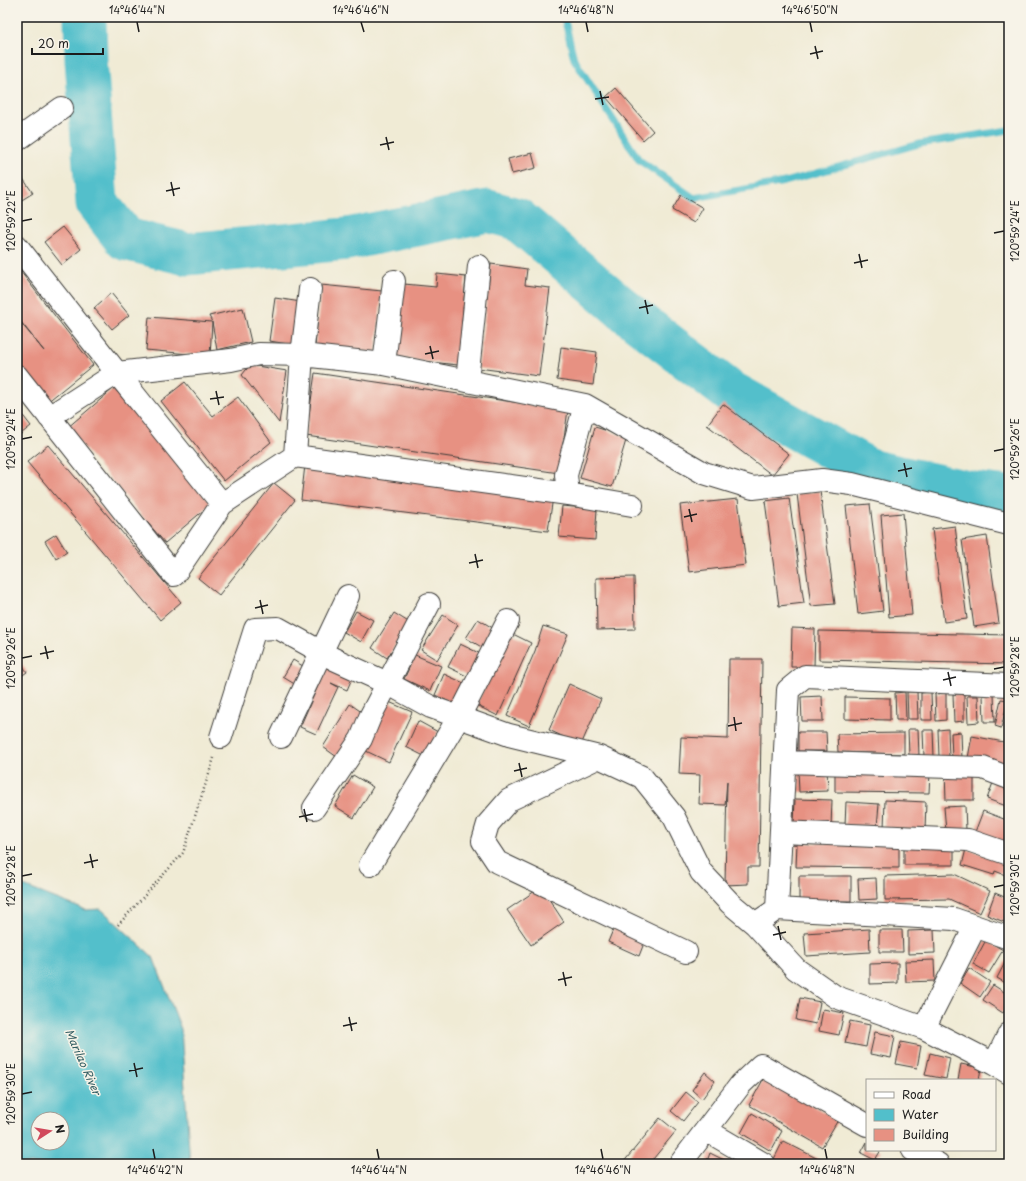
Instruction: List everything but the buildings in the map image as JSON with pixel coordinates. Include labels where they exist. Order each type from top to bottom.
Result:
[{"type":"street","points":[[17,140],[62,108]]},
{"type":"street","points":[[17,246],[222,504]]},
{"type":"street","points":[[467,382],[479,266]]},
{"type":"street","points":[[384,364],[394,282]]},
{"type":"street","points":[[295,456],[302,355],[310,289]]},
{"type":"street","points":[[49,416],[117,373],[231,360],[259,354],[302,355],[384,364],[585,405],[704,473],[753,488],[822,480],[852,484],[1009,524]]},
{"type":"street","points":[[17,376],[174,575],[222,504],[295,456],[568,494],[632,505]]},
{"type":"street","points":[[568,494],[566,475],[585,405]]},
{"type":"street","points":[[281,737],[348,596]]},
{"type":"street","points":[[314,808],[361,739],[387,683],[429,604]]},
{"type":"street","points":[[370,866],[459,717],[508,621]]},
{"type":"street","points":[[221,737],[255,629],[278,628],[431,707],[509,735],[599,757],[642,777],[674,817],[701,872],[730,903],[755,924],[796,969],[836,997],[924,1028],[1002,1068],[1009,1034]]},
{"type":"street","points":[[777,909],[788,690],[805,676],[1009,686]]},
{"type":"street","points":[[599,757],[509,800],[488,824],[483,841],[497,862],[686,952]]},
{"type":"street","points":[[785,762],[983,768],[1009,778]]},
{"type":"street","points":[[781,832],[968,840],[1009,854]]},
{"type":"street","points":[[755,924],[777,909],[954,919],[975,928],[1009,938]]},
{"type":"street","points":[[924,1028],[975,928]]},
{"type":"street","points":[[680,1164],[741,1084],[761,1065],[866,1123]]},
{"type":"street","points":[[706,1130],[764,1164]]},
{"type":"street","points":[[914,1151],[938,1164]]},
{"type":"path","points":[[118,925],[184,853],[221,737]]},
{"type":"water","name":"Marilao River","points":[[21,885],[85,910],[101,909],[153,957],[181,1029],[190,1164],[19,1164],[17,1157],[17,886]]},
{"type":"waterway","points":[[85,17],[86,60],[97,203],[125,239],[187,254],[347,239],[488,211],[517,219],[629,314],[729,391],[872,471],[973,493],[1009,497]]},
{"type":"waterway","points":[[564,17],[574,59],[639,160],[694,198],[785,182],[919,144],[1009,130]]}]
